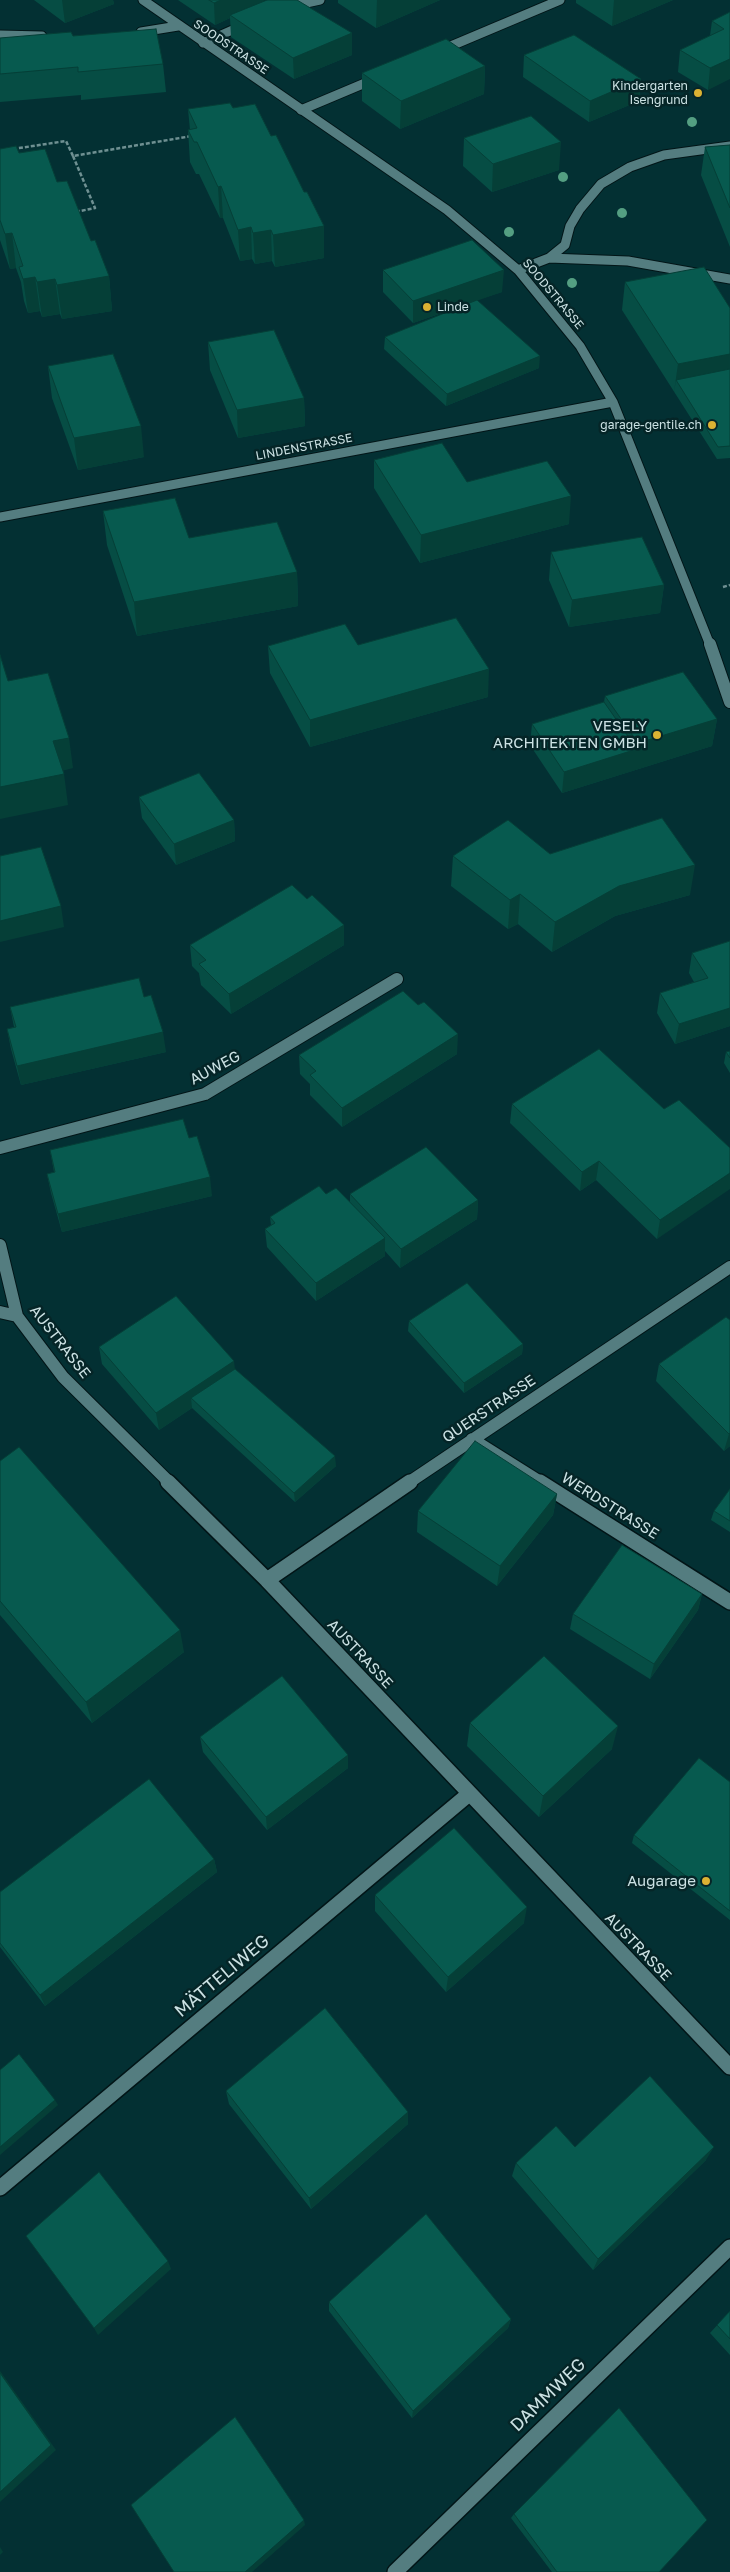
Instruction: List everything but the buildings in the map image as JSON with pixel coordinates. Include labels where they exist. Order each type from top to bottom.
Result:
[{"type":"street","name":"SOODSTRASSE","points":[[143,0],[447,210],[518,270],[580,346],[613,402],[711,647],[730,702]]},
{"type":"street","points":[[280,10],[320,0]]},
{"type":"street","points":[[427,56],[560,0]]},
{"type":"street","points":[[203,42],[252,22]]},
{"type":"street","points":[[134,33],[178,26]]},
{"type":"street","points":[[0,35],[55,37]]},
{"type":"street","points":[[301,110],[382,75]]},
{"type":"street","points":[[518,270],[549,258],[565,245],[570,226],[580,209],[601,184],[630,168],[664,155],[730,146]]},
{"type":"street","points":[[549,258],[628,261],[730,279]]},
{"type":"street","name":"LINDENSTRASSE","points":[[0,517],[613,402]]},
{"type":"street","name":"AUWEG","points":[[0,1148],[205,1094],[397,979]]},
{"type":"street","name":"AUSTRASSE","points":[[0,1245],[17,1316],[63,1377],[267,1580],[730,2067]]},
{"type":"street","name":"QUERSTRASSE","points":[[267,1580],[472,1439],[730,1267]]},
{"type":"street","points":[[0,1312],[17,1316]]},
{"type":"street","name":"WERDSTRASSE","points":[[472,1439],[730,1602]]},
{"type":"street","name":"MÄTTELIWEG","points":[[0,2188],[469,1794]]},
{"type":"street","name":"DAMMWEG","points":[[394,2572],[730,2247]]},
{"type":"path","points":[[73,156],[198,135]]},
{"type":"path","points":[[10,150],[66,141],[95,208],[72,212]]},
{"type":"place","name":"Kindergarten Isengrund","points":[[698,93]]},
{"type":"place","name":"Linde","points":[[427,307]]},
{"type":"place","name":"garage-gentile.ch","points":[[712,425]]},
{"type":"place","name":"VESELY ARCHITEKTEN GMBH","points":[[657,735]]},
{"type":"place","name":"Augarage","points":[[706,1881]]}]
